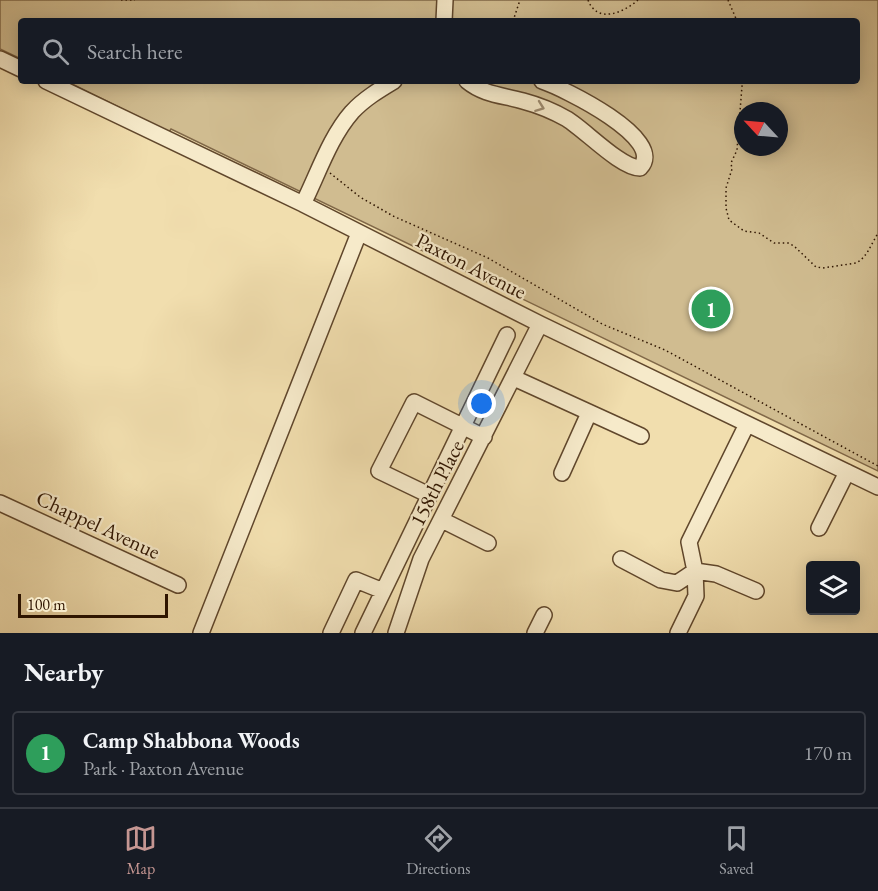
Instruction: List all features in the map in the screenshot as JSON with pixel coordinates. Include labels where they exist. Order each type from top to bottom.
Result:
[{"type":"street","points":[[444,18],[445,0]]},
{"type":"street","points":[[0,59],[18,68]]},
{"type":"street","name":"Paxton Avenue","points":[[52,84],[303,204],[540,324],[878,487]]},
{"type":"street","points":[[303,204],[341,128],[351,113],[390,84]]},
{"type":"street","points":[[470,84],[479,91],[531,103],[554,112],[635,168],[643,165],[646,154],[642,143],[588,102],[549,84]]},
{"type":"street","points":[[201,633],[359,233]]},
{"type":"street","name":"158th Place","points":[[396,633],[421,559],[540,324]]},
{"type":"street","points":[[363,633],[507,335]]},
{"type":"street","points":[[514,378],[640,436]]},
{"type":"street","points":[[429,495],[379,471],[414,402],[484,436]]},
{"type":"street","points":[[562,473],[589,413]]},
{"type":"street","points":[[678,633],[696,596],[695,571],[689,542],[747,424]]},
{"type":"street","points":[[819,528],[847,472]]},
{"type":"street","name":"Chappel Avenue","points":[[0,503],[178,585]]},
{"type":"street","points":[[442,520],[488,543]]},
{"type":"street","points":[[621,559],[661,580],[677,583],[695,571],[716,574],[756,591]]},
{"type":"street","points":[[331,633],[356,580],[383,591]]},
{"type":"street","points":[[535,633],[544,615]]},
{"type":"path","points":[[121,0],[135,0]]},
{"type":"path","points":[[514,18],[520,0]]},
{"type":"path","points":[[588,0],[591,8],[596,12],[612,14],[624,11],[638,0]]},
{"type":"path","points":[[728,0],[736,18]]},
{"type":"path","points":[[742,84],[737,150],[731,163],[732,169],[726,188],[726,208],[729,220],[744,231],[759,233],[774,243],[788,243],[816,267],[823,268],[856,263],[861,260],[878,233]]},
{"type":"path","points":[[321,168],[360,197],[393,216],[488,258],[602,324],[665,350],[878,466]]},
{"type":"shaded area","points":[[0,0],[878,0],[878,471],[171,129],[169,132],[72,84],[860,84],[860,18],[18,18],[18,58],[0,49]]},
{"type":"place","name":"Camp Shabbona Woods","points":[[711,309]]}]
